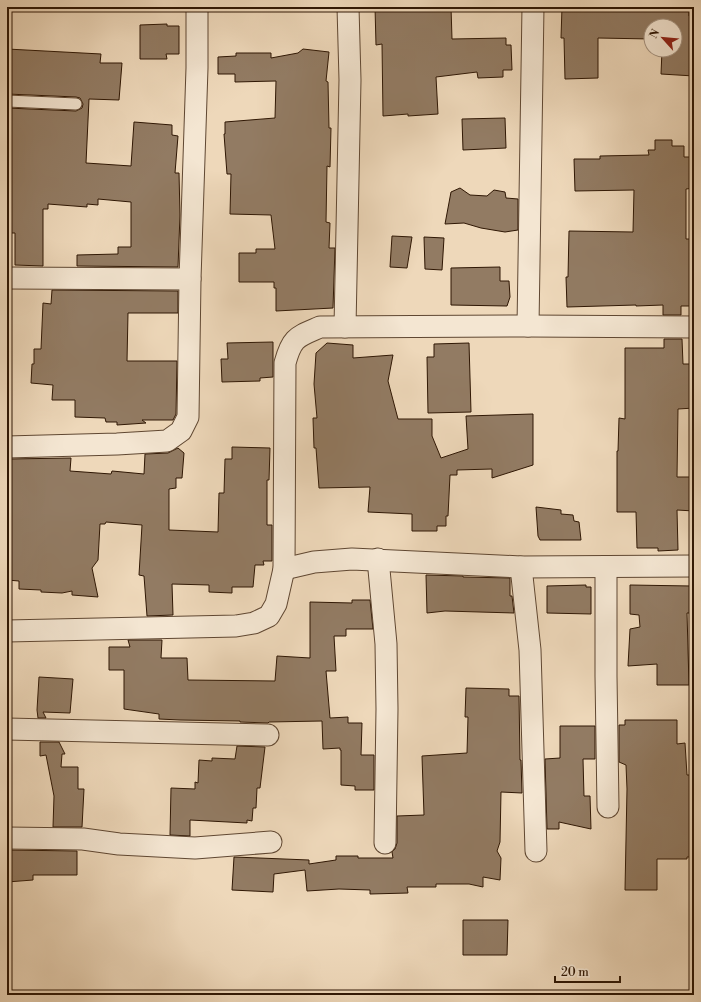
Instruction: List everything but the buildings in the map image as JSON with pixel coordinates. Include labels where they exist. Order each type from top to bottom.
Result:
[{"type":"street","points":[[7,447],[167,441],[181,431],[188,417],[190,280],[197,68],[197,7]]},
{"type":"street","points":[[345,327],[350,80],[348,7]]},
{"type":"street","points":[[528,326],[533,7]]},
{"type":"street","points":[[7,278],[190,280]]},
{"type":"street","points":[[7,630],[236,626],[254,623],[269,616],[276,604],[284,569],[285,362],[289,349],[297,337],[320,327],[694,327]]},
{"type":"street","points":[[284,569],[314,562],[352,559],[378,559],[521,567],[694,566]]},
{"type":"street","points":[[378,559],[386,644],[387,709],[385,843]]},
{"type":"street","points":[[521,567],[530,650],[536,851]]},
{"type":"street","points":[[606,567],[608,806]]},
{"type":"street","points":[[7,729],[268,735]]},
{"type":"street","points":[[7,838],[83,839],[119,844],[195,848],[272,842]]},
{"type":"lane","points":[[7,101],[76,104]]}]
